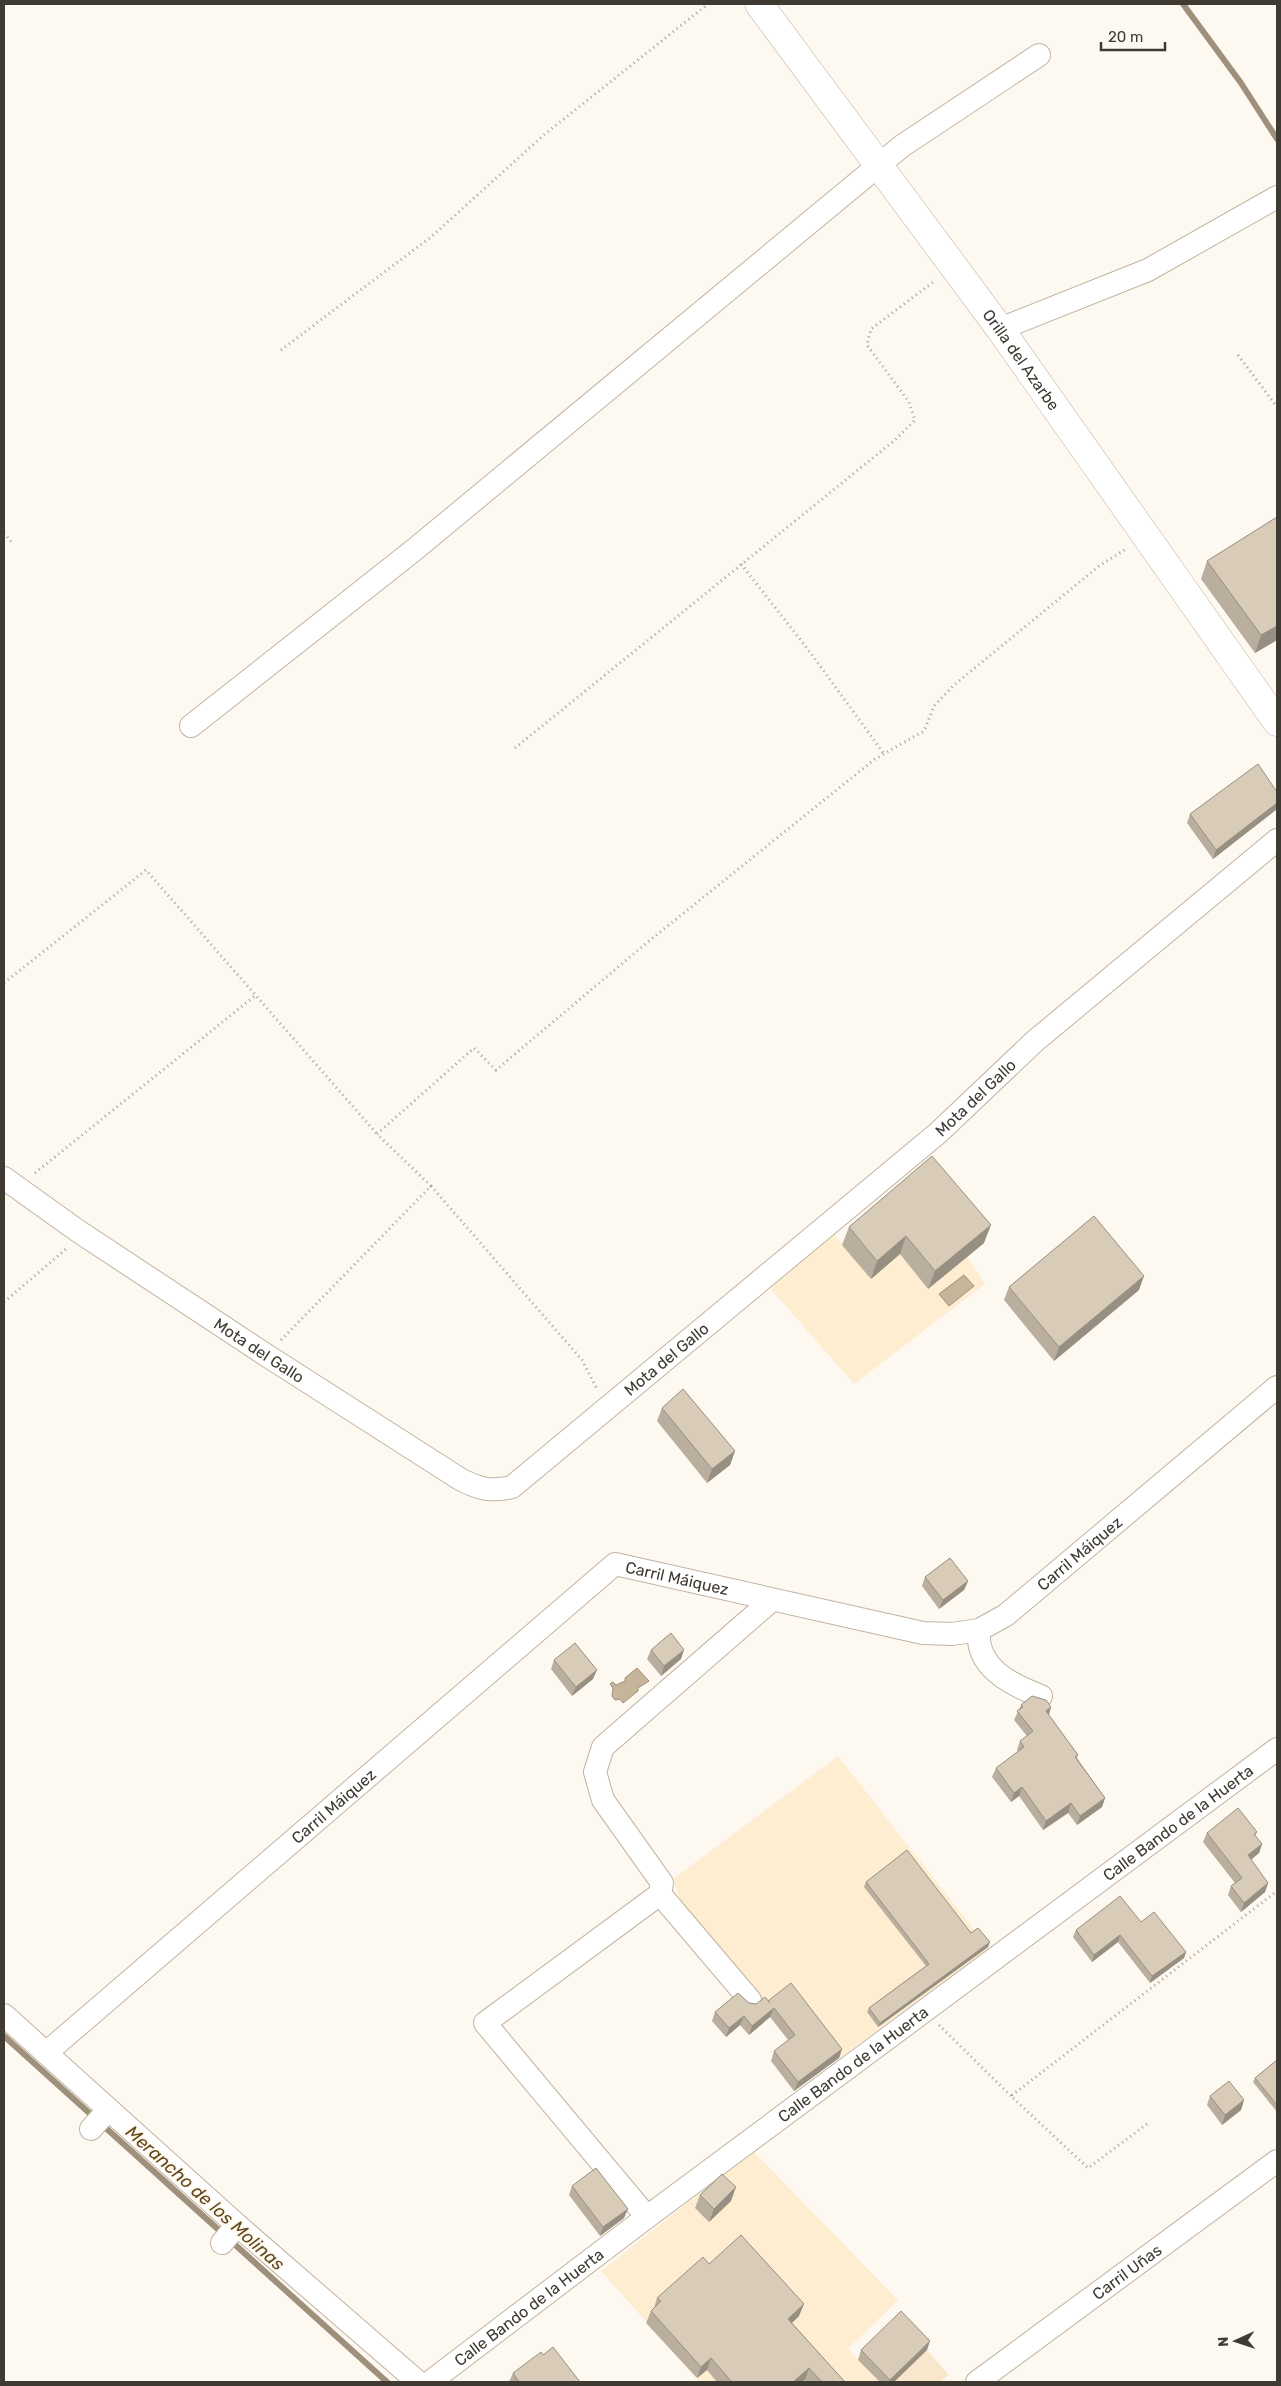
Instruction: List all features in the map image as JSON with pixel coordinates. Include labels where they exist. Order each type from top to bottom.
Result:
[{"type":"main road","name":"Orilla del Azarbe","points":[[758,4],[952,267],[1000,328],[1277,722]]},
{"type":"street","points":[[191,726],[414,550],[562,425],[902,146],[1039,55]]},
{"type":"street","points":[[1000,328],[1148,270],[1277,197]]},
{"type":"street","name":"Mota del Gallo","points":[[11,1182],[78,1231],[460,1480],[480,1490],[494,1491],[512,1487],[938,1133],[1035,1041],[1277,840]]},
{"type":"street","name":"Carril Máiquez","points":[[46,2053],[615,1564],[923,1633],[952,1634],[979,1630],[1006,1615],[1277,1387]]},
{"type":"street","points":[[647,2217],[485,2023],[660,1894],[662,1883],[603,1800],[595,1772],[603,1747],[772,1600]]},
{"type":"street","points":[[979,1630],[977,1644],[982,1656],[993,1670],[1022,1689],[1041,1696]]},
{"type":"street","name":"Calle Bando de la Huerta","points":[[430,2382],[647,2217],[1277,1749]]},
{"type":"street","points":[[660,1894],[750,2000]]},
{"type":"street","points":[[4,2015],[46,2053],[100,2118],[230,2234],[418,2382]]},
{"type":"street","name":"Carril Uñas","points":[[978,2382],[1277,2161]]},
{"type":"path","points":[[282,350],[431,237],[545,134],[708,4]]},
{"type":"path","points":[[515,748],[895,440],[915,420],[909,402],[867,345],[871,329],[952,267]]},
{"type":"path","points":[[1238,355],[1277,407]]},
{"type":"path","points":[[4,533],[13,544]]},
{"type":"path","points":[[377,1134],[474,1048],[496,1070],[648,941],[884,754],[924,731],[934,706],[954,685],[1099,566],[1146,536]]},
{"type":"path","points":[[741,564],[810,652],[884,754]]},
{"type":"path","points":[[4,983],[146,870],[377,1134],[431,1186],[582,1360],[607,1407]]},
{"type":"path","points":[[11,1182],[256,995]]},
{"type":"path","points":[[266,1355],[431,1186]]},
{"type":"path","points":[[4,1302],[66,1249],[78,1231]]},
{"type":"path","points":[[1011,2096],[1277,1891]]},
{"type":"path","points":[[934,2022],[1088,2168],[1147,2124]]},
{"type":"shaded area","points":[[834,1235],[871,1278],[900,1254],[928,1289],[967,1257],[985,1284],[854,1384],[770,1288]]},
{"type":"shaded area","points":[[964,1275],[974,1286],[949,1306],[939,1294]]},
{"type":"shaded area","points":[[637,1668],[649,1681],[638,1688],[638,1691],[623,1703],[620,1699],[615,1700],[612,1696],[613,1688],[610,1684],[613,1682],[616,1685],[625,1681],[625,1678]]},
{"type":"shaded area","points":[[838,1756],[989,1949],[839,2058],[788,1993],[765,2011],[686,1916],[673,1879]]},
{"type":"shaded area","points":[[753,2151],[898,2300],[848,2349],[880,2382],[700,2382],[601,2271]]},
{"type":"shaded area","points":[[927,2350],[949,2375],[940,2382],[894,2382]]},
{"type":"building","points":[[1277,517],[1277,626],[1261,635],[1207,561]]},
{"type":"building","points":[[1258,764],[1277,792],[1277,803],[1216,850],[1190,814]]},
{"type":"building","points":[[932,1156],[991,1225],[935,1271],[906,1236],[877,1261],[849,1227]]},
{"type":"building","points":[[1094,1216],[1144,1276],[1059,1347],[1009,1287]]},
{"type":"building","points":[[683,1389],[735,1451],[712,1469],[662,1408]]},
{"type":"building","points":[[950,1558],[968,1581],[943,1600],[925,1577]]},
{"type":"building","points":[[671,1633],[684,1650],[664,1666],[651,1650]]},
{"type":"building","points":[[575,1643],[597,1670],[576,1687],[554,1660]]},
{"type":"building","points":[[1032,1696],[1046,1700],[1051,1707],[1046,1711],[1078,1755],[1075,1757],[1105,1798],[1080,1816],[1071,1803],[1046,1821],[1022,1787],[1014,1793],[996,1768],[1024,1747],[1020,1741],[1033,1731],[1017,1711]]},
{"type":"building","points":[[1238,1808],[1257,1832],[1254,1834],[1262,1844],[1248,1855],[1268,1883],[1244,1903],[1231,1886],[1242,1878],[1207,1833]]},
{"type":"building","points":[[907,1850],[971,1933],[978,1928],[990,1942],[880,2023],[869,2008],[929,1964],[866,1882]]},
{"type":"building","points":[[1120,1896],[1141,1922],[1154,1912],[1186,1952],[1152,1976],[1120,1935],[1094,1955],[1076,1930]]},
{"type":"building","points":[[791,1983],[842,2049],[798,2082],[774,2051],[795,2035],[774,2008],[752,2026],[744,2016],[729,2028],[715,2012],[738,1993],[749,2003],[756,2004],[765,1997],[768,2001]]},
{"type":"building","points":[[1277,2060],[1277,2105],[1255,2078]]},
{"type":"building","points":[[1229,2081],[1244,2100],[1225,2115],[1210,2096]]},
{"type":"building","points":[[596,2168],[628,2209],[603,2227],[572,2186]]},
{"type":"building","points":[[722,2174],[736,2187],[714,2209],[700,2195]]},
{"type":"building","points":[[741,2235],[804,2304],[788,2319],[845,2382],[822,2382],[809,2368],[793,2382],[732,2382],[711,2358],[701,2367],[651,2311],[661,2301],[657,2298],[703,2257],[709,2264]]},
{"type":"building","points":[[901,2311],[930,2341],[890,2380],[861,2350]]},
{"type":"building","points":[[553,2347],[580,2382],[519,2382],[513,2373],[541,2352],[543,2355]]},
{"type":"waterway","points":[[1183,4],[1241,83],[1277,139]]},
{"type":"waterway","name":"Merancho de los Molinas","points":[[4,2036],[387,2382]]}]
